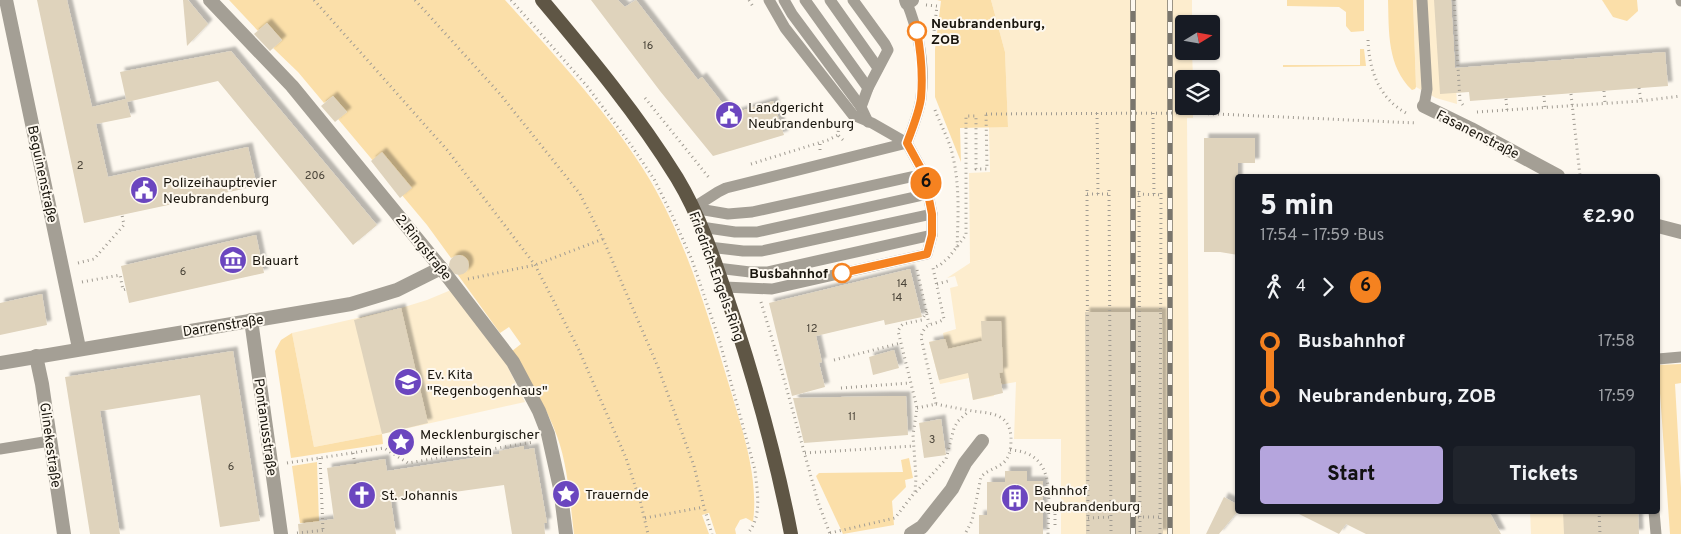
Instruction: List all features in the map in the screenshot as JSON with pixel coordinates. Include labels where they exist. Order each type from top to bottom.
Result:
[{"type":"main road","name":"Friedrich-Engels-Ring","points":[[542,0],[583,48],[640,124],[677,178],[693,208],[724,287],[763,413],[784,497],[791,534]]},
{"type":"street","name":"Beguinenstraße","points":[[6,0],[79,348]]},
{"type":"street","name":"2.Ringstraße","points":[[210,0],[292,86],[441,268],[513,362],[539,411],[550,439],[560,488],[566,534]]},
{"type":"street","name":"Fasanenstraße","points":[[1424,106],[1554,174]]},
{"type":"street","points":[[1660,227],[1681,232]]},
{"type":"street","name":"Darrenstraße","points":[[0,363],[79,348],[351,304],[397,290],[441,268]]},
{"type":"street","name":"Pontanusstraße","points":[[250,320],[281,534]]},
{"type":"street","name":"Glinekestraße","points":[[36,356],[64,534]]},
{"type":"street","points":[[911,534],[922,527],[952,489],[965,463],[982,441]]},
{"type":"lane","points":[[724,287],[772,289],[927,254],[932,235],[932,214],[924,174],[907,143],[853,115],[785,28],[769,0]]},
{"type":"lane","points":[[784,0],[792,14],[861,107],[868,122]]},
{"type":"lane","points":[[805,0],[868,88]]},
{"type":"lane","points":[[830,0],[878,68]]},
{"type":"lane","points":[[853,0],[888,50],[868,88],[861,107]]},
{"type":"lane","points":[[1422,0],[1427,89],[1424,106]]},
{"type":"lane","points":[[907,143],[921,99],[922,70],[921,50],[908,1]]},
{"type":"lane","points":[[693,208],[726,188],[907,143]]},
{"type":"lane","points":[[693,208],[728,214],[746,213],[924,174]]},
{"type":"lane","points":[[701,227],[735,232],[757,232],[928,194]]},
{"type":"lane","points":[[709,247],[762,251],[932,214]]},
{"type":"lane","points":[[717,268],[767,272],[932,235]]},
{"type":"lane","points":[[1660,359],[1681,357]]},
{"type":"lane","points":[[0,449],[50,440]]},
{"type":"lane","points":[[1654,514],[1656,534]]},
{"type":"path","points":[[314,0],[448,151],[535,265],[579,350],[626,458],[645,518],[648,534]]},
{"type":"path","points":[[416,0],[500,94],[580,194],[603,238],[662,376],[694,466],[712,534]]},
{"type":"path","points":[[512,0],[543,38],[587,86],[654,179],[692,260],[720,339],[755,470],[758,509],[755,522],[747,534]]},
{"type":"path","points":[[1454,0],[1460,101],[1466,109]]},
{"type":"path","points":[[908,1],[937,6],[933,40]]},
{"type":"path","points":[[930,324],[917,268],[933,268],[940,265],[958,248],[966,234],[966,116],[976,116],[976,170],[987,169],[986,114],[1193,112],[1409,122],[1410,115],[1398,109],[1386,98],[1378,85],[1371,66],[1368,40]]},
{"type":"path","points":[[1639,88],[1641,101]]},
{"type":"path","points":[[1604,91],[1606,103]]},
{"type":"path","points":[[1571,94],[1580,174]]},
{"type":"path","points":[[1544,96],[1545,108]]},
{"type":"path","points":[[1473,111],[1507,111],[1641,101],[1681,96]]},
{"type":"path","points":[[1506,99],[1507,111]]},
{"type":"path","points":[[934,104],[954,158],[958,190],[958,248]]},
{"type":"path","points":[[1097,113],[1098,194]]},
{"type":"path","points":[[1153,113],[1154,194]]},
{"type":"path","points":[[746,165],[828,140],[838,135]]},
{"type":"path","points":[[709,177],[718,174]]},
{"type":"path","points":[[1088,534],[1086,193],[1110,192],[1111,534]]},
{"type":"path","points":[[1140,534],[1139,193],[1161,193],[1162,517],[1160,534]]},
{"type":"path","points":[[62,266],[94,259],[124,225],[122,215]]},
{"type":"path","points":[[454,285],[470,278],[535,265],[603,238]]},
{"type":"path","points":[[933,268],[944,319],[930,324],[923,330],[921,337],[936,404]]},
{"type":"path","points":[[66,285],[120,275],[123,290],[126,289]]},
{"type":"path","points":[[937,284],[948,281]]},
{"type":"path","points":[[915,492],[916,477],[913,435],[916,408],[898,332],[900,326],[922,320],[926,311]]},
{"type":"path","points":[[834,360],[901,343]]},
{"type":"path","points":[[840,388],[910,383]]},
{"type":"path","points":[[916,408],[936,404],[996,414],[1006,423],[1011,434],[1010,450],[1005,461],[984,474],[981,478],[972,521],[965,534]]},
{"type":"path","points":[[830,533],[896,518],[915,492],[946,459],[954,428],[958,421],[969,411]]},
{"type":"path","points":[[272,465],[384,448],[408,463],[550,439]]},
{"type":"path","points":[[505,446],[506,453]]},
{"type":"path","points":[[805,453],[914,446]]},
{"type":"path","points":[[1010,450],[1024,451],[1033,456],[1046,470],[1048,482],[1048,534]]},
{"type":"path","points":[[353,453],[355,464]]},
{"type":"path","points":[[442,457],[442,463]]},
{"type":"path","points":[[298,532],[325,530],[320,458]]},
{"type":"path","points":[[408,463],[409,468]]},
{"type":"path","points":[[645,518],[704,507]]},
{"type":"path","points":[[1048,511],[1055,511],[1055,525]]},
{"type":"path","points":[[1599,514],[1600,534]]},
{"type":"path","points":[[1087,518],[1111,517]]},
{"type":"path","points":[[1139,517],[1162,517]]},
{"type":"shaded area","points":[[229,0],[505,0],[582,87],[618,132],[650,180],[675,229],[705,306],[744,436],[754,487],[753,522],[746,518],[740,520],[735,529],[736,534],[716,534],[709,513],[702,515],[709,534],[574,534],[566,472],[561,448],[553,425],[512,351],[521,344],[509,327],[500,333],[458,275],[467,271],[468,261],[460,255],[451,258],[427,225],[338,119],[347,112],[333,96],[324,103],[298,72],[273,48],[282,40],[267,23],[258,31]]},
{"type":"shaded area","points":[[937,0],[991,0],[1005,52],[1008,127],[960,128],[961,162],[935,97],[935,49],[941,1]]},
{"type":"shaded area","points":[[991,0],[1192,0],[1192,15],[1175,15],[1175,60],[1192,60],[1193,70],[1175,70],[1175,115],[1193,115],[1193,118],[1187,118],[1190,534],[1061,534],[1061,439],[1014,439],[1016,382],[993,386],[994,396],[973,400],[969,378],[940,384],[929,342],[944,339],[943,333],[956,329],[950,288],[958,286],[955,276],[947,278],[970,263],[969,173],[990,172],[989,127],[1008,127],[1005,52]]},
{"type":"shaded area","points":[[1287,0],[1364,0],[1364,31],[1351,32],[1346,26],[1346,12],[1339,7],[1287,6]]},
{"type":"shaded area","points":[[1388,0],[1413,0],[1416,87],[1412,90],[1398,70],[1391,48]]},
{"type":"shaded area","points":[[1413,0],[1451,0],[1457,104],[1436,98],[1416,87]]},
{"type":"shaded area","points":[[1602,0],[1637,0],[1638,11],[1627,21],[1613,17]]},
{"type":"shaded area","points":[[1360,49],[1364,49],[1366,66],[1283,67],[1283,65],[1360,65]]},
{"type":"shaded area","name":"Ev. Kita \"Regenbogenhaus\"","points":[[451,290],[505,361],[525,402],[314,447],[292,333],[401,308]]},
{"type":"shaded area","points":[[292,333],[314,447],[382,434],[383,444],[291,458],[275,351],[281,340]]},
{"type":"shaded area","points":[[1681,364],[1681,383],[1675,384],[1681,488],[1681,534],[1670,534],[1660,393],[1660,365]]},
{"type":"shaded area","points":[[909,458],[913,478],[905,480],[906,487],[892,501],[894,525],[843,534],[816,476],[819,473],[903,472],[901,460]]},
{"type":"shaded area","points":[[317,462],[319,522],[300,523],[292,466]]},
{"type":"shaded area","points":[[1530,514],[1579,514],[1580,534],[1531,534]]},
{"type":"building","points":[[37,0],[67,0],[92,107],[126,99],[120,72],[231,51],[377,225],[353,245],[218,81],[127,102],[131,117],[96,124],[108,177],[248,147],[257,186],[84,223]]},
{"type":"building","points":[[183,0],[188,0],[208,24],[187,46]]},
{"type":"building","points":[[591,0],[618,0],[625,7],[636,0],[698,80],[702,77],[731,114],[773,101],[784,135],[713,156],[660,91]]},
{"type":"building","points":[[1434,0],[1451,0],[1455,68],[1665,52],[1668,86],[1470,101],[1469,92],[1440,94]]},
{"type":"building","points":[[267,23],[282,40],[270,51],[254,34]]},
{"type":"building","points":[[333,96],[347,112],[335,122],[321,106]]},
{"type":"building","points":[[1204,138],[1255,138],[1255,163],[1238,163],[1238,174],[1235,174],[1235,254],[1204,252]]},
{"type":"building","points":[[382,152],[412,188],[400,198],[371,161]]},
{"type":"building","points":[[256,235],[264,273],[129,303],[121,266]]},
{"type":"building","points":[[459,255],[466,258],[469,265],[466,272],[459,275],[452,272],[449,265],[452,258]]},
{"type":"building","points":[[910,269],[922,317],[885,325],[884,320],[816,336],[822,362],[819,363],[825,387],[792,396],[769,303]]},
{"type":"building","points":[[42,294],[47,325],[0,335],[0,303]]},
{"type":"building","points":[[401,308],[428,423],[382,434],[354,320]]},
{"type":"building","points":[[1085,312],[1162,312],[1163,534],[1086,534]]},
{"type":"building","points":[[981,321],[1001,321],[1003,372],[999,373],[1003,393],[973,400],[968,373],[939,380],[929,342],[945,339],[948,349],[982,341]]},
{"type":"building","points":[[894,350],[899,368],[873,375],[869,357]]},
{"type":"building","points":[[233,351],[260,521],[220,527],[200,395],[100,411],[120,534],[90,534],[65,377]]},
{"type":"building","points":[[906,396],[908,435],[804,443],[793,398]]},
{"type":"building","points":[[941,419],[946,455],[924,458],[919,423]]},
{"type":"building","points":[[524,446],[524,450],[534,448],[547,523],[544,523],[545,534],[512,534],[504,485],[391,501],[396,534],[299,534],[298,524],[334,519],[327,468],[385,459],[387,471],[499,454],[499,451]]},
{"type":"building","name":"Bahnhof Neubrandenburg","points":[[1005,471],[1027,471],[1027,481],[1043,481],[1043,534],[979,534],[979,515],[987,515],[987,482],[1005,482]]},
{"type":"building","points":[[1224,497],[1235,503],[1236,514],[1219,534],[1206,534]]},
{"type":"building","points":[[1299,514],[1491,514],[1501,534],[1366,534],[1346,524],[1339,534]]},
{"type":"building","points":[[1563,514],[1638,514],[1639,534],[1564,534]]},
{"type":"railway","points":[[1133,0],[1133,534]]},
{"type":"railway","points":[[1170,0],[1170,534]]},
{"type":"bus line","name":"6","points":[[842,273],[927,254],[932,235],[932,214],[924,174],[907,143],[921,99],[921,50],[917,31]]},
{"type":"place","name":"Neubrandenburg, ZOB","points":[[917,31]]},
{"type":"place","name":"Landgericht Neubrandenburg","points":[[729,115]]},
{"type":"place","name":"Polizeihauptrevier Neubrandenburg","points":[[144,190]]},
{"type":"place","name":"Blauart","points":[[233,260]]},
{"type":"place","name":"Busbahnhof","points":[[842,273]]},
{"type":"place","name":"Ev. Kita \"Regenbogenhaus\"","points":[[408,382]]},
{"type":"place","name":"Mecklenburgischer Meilenstein","points":[[401,442]]},
{"type":"place","name":"Trauernde","points":[[566,494]]},
{"type":"place","name":"St. Johannis","points":[[362,495]]},
{"type":"place","name":"Bahnhof Neubrandenburg","points":[[1015,498]]}]
